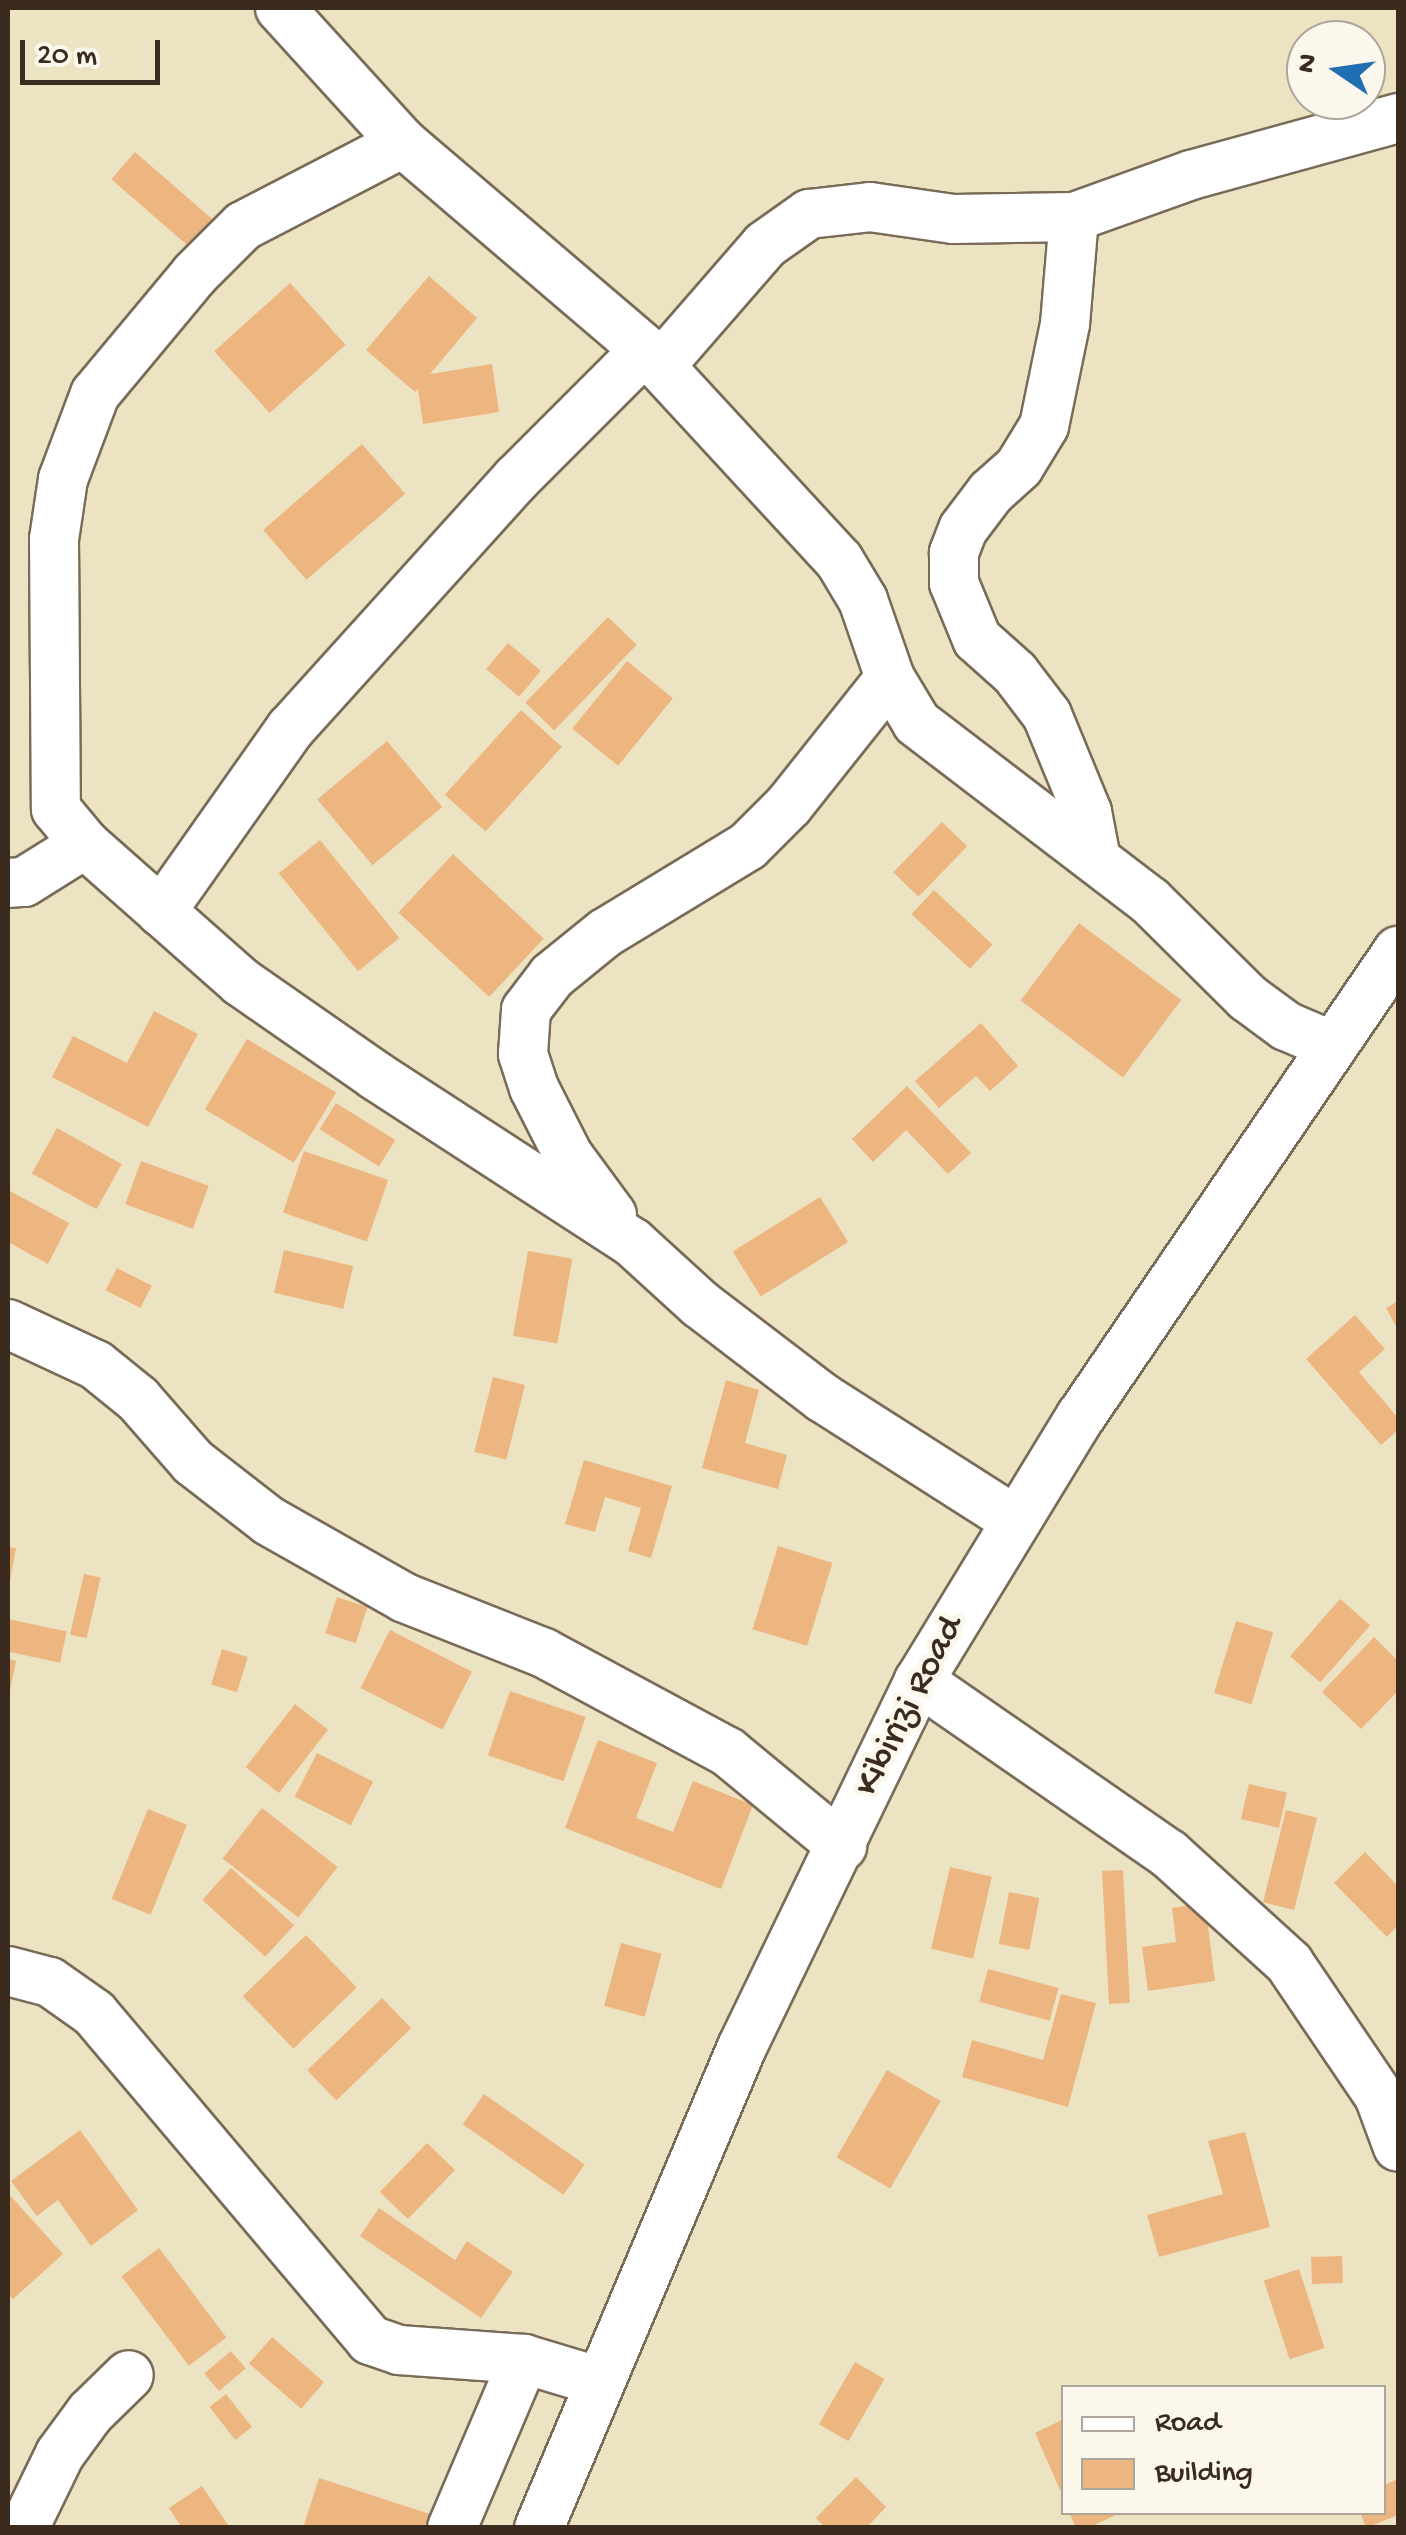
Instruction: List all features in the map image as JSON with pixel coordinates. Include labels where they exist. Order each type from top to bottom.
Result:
[{"type":"street","points":[[280,8],[402,143],[526,244],[653,358],[839,560],[863,600],[890,678],[916,723],[1150,901],[1248,998],[1286,1026],[1334,1046]]},
{"type":"street","points":[[161,912],[290,728],[516,479],[653,358],[765,245],[809,214],[870,207],[954,219],[1074,218],[1191,175],[1398,118]]},
{"type":"street","points":[[402,143],[243,226],[195,274],[96,394],[63,479],[54,540],[56,809],[85,844],[241,982],[376,1076],[632,1242],[700,1304],[824,1398],[1016,1521]]},
{"type":"street","points":[[1074,218],[1065,324],[1044,426],[1019,467],[991,492],[963,529],[954,553],[954,583],[977,639],[1016,673],[1047,714],[1086,812],[1096,859]]},
{"type":"street","points":[[632,1242],[568,1155],[534,1088],[522,1054],[526,1010],[552,976],[604,932],[748,846],[789,805],[890,678]]},
{"type":"street","points":[[8,883],[24,882],[85,844]]},
{"type":"street","name":"Kibirizi Road","points":[[539,2528],[742,2047],[919,1680],[1081,1416],[1398,950]]},
{"type":"street","points":[[8,1324],[96,1364],[138,1399],[193,1462],[269,1521],[405,1598],[544,1653],[728,1752],[842,1846]]},
{"type":"street","points":[[919,1680],[1169,1854],[1289,1964],[1379,2096],[1398,2147]]},
{"type":"street","points":[[8,1971],[50,1982],[94,2013],[370,2340],[399,2350],[524,2360],[600,2382]]},
{"type":"street","points":[[452,2528],[524,2360]]},
{"type":"street","points":[[24,2528],[60,2454],[90,2413],[129,2375]]},
{"type":"building","points":[[135,152],[215,222],[191,249],[111,179]]},
{"type":"building","points":[[429,276],[477,318],[430,374],[492,364],[499,412],[423,424],[418,389],[415,392],[366,350]]},
{"type":"building","points":[[290,283],[346,345],[270,413],[214,351]]},
{"type":"building","points":[[362,444],[405,494],[306,580],[263,530]]},
{"type":"building","points":[[608,617],[637,645],[554,730],[525,703]]},
{"type":"building","points":[[508,643],[541,671],[519,697],[486,669]]},
{"type":"building","points":[[627,661],[673,698],[618,766],[572,729]]},
{"type":"building","points":[[521,710],[562,747],[486,832],[445,795]]},
{"type":"building","points":[[387,741],[442,807],[373,865],[317,799]]},
{"type":"building","points":[[942,822],[967,846],[919,897],[893,872]]},
{"type":"building","points":[[320,840],[399,938],[358,971],[279,873]]},
{"type":"building","points":[[453,854],[544,939],[489,997],[398,913]]},
{"type":"building","points":[[934,890],[993,945],[970,969],[911,914]]},
{"type":"building","points":[[1079,923],[1181,1000],[1123,1077],[1021,1000]]},
{"type":"building","points":[[154,1011],[198,1034],[148,1127],[52,1077],[73,1036],[127,1063]]},
{"type":"building","points":[[981,1023],[1018,1066],[990,1091],[976,1076],[939,1108],[915,1081]]},
{"type":"building","points":[[247,1039],[336,1093],[294,1163],[205,1109]]},
{"type":"building","points":[[907,1086],[971,1153],[948,1174],[906,1130],[873,1162],[852,1139]]},
{"type":"building","points":[[336,1103],[395,1140],[379,1166],[320,1129]]},
{"type":"building","points":[[57,1128],[122,1164],[97,1209],[32,1173]]},
{"type":"building","points":[[304,1151],[388,1180],[367,1241],[283,1212]]},
{"type":"building","points":[[141,1161],[209,1186],[193,1229],[125,1204]]},
{"type":"building","points":[[8,1190],[69,1223],[48,1264],[8,1242]]},
{"type":"building","points":[[820,1197],[848,1242],[761,1297],[733,1252]]},
{"type":"building","points":[[284,1250],[353,1266],[343,1309],[274,1293]]},
{"type":"building","points":[[528,1251],[572,1259],[557,1344],[513,1336]]},
{"type":"building","points":[[117,1268],[152,1286],[140,1308],[106,1290]]},
{"type":"building","points":[[1398,1301],[1398,1330],[1386,1308]]},
{"type":"building","points":[[1355,1315],[1385,1349],[1359,1372],[1398,1418],[1398,1430],[1381,1445],[1306,1359]]},
{"type":"building","points":[[493,1377],[525,1385],[506,1460],[474,1452]]},
{"type":"building","points":[[726,1380],[759,1390],[745,1443],[787,1455],[778,1489],[702,1468]]},
{"type":"building","points":[[584,1460],[672,1486],[651,1558],[628,1551],[641,1508],[605,1497],[595,1532],[565,1524]]},
{"type":"building","points":[[778,1546],[833,1563],[807,1646],[753,1629]]},
{"type":"building","points":[[8,1547],[16,1548],[9,1586],[8,1586]]},
{"type":"building","points":[[84,1574],[101,1578],[87,1638],[70,1634]]},
{"type":"building","points":[[337,1597],[367,1607],[356,1643],[325,1633]]},
{"type":"building","points":[[1340,1599],[1370,1625],[1320,1683],[1290,1656]]},
{"type":"building","points":[[8,1619],[67,1631],[60,1663],[8,1652]]},
{"type":"building","points":[[1236,1621],[1273,1632],[1251,1704],[1214,1693]]},
{"type":"building","points":[[390,1630],[472,1672],[442,1730],[360,1688]]},
{"type":"building","points":[[1374,1637],[1398,1661],[1398,1691],[1361,1729],[1322,1692]]},
{"type":"building","points":[[222,1649],[248,1657],[237,1692],[211,1684]]},
{"type":"building","points":[[8,1659],[16,1661],[9,1695],[8,1695]]},
{"type":"building","points":[[510,1691],[586,1717],[564,1781],[488,1755]]},
{"type":"building","points":[[295,1704],[328,1730],[279,1793],[246,1767]]},
{"type":"building","points":[[598,1740],[657,1763],[636,1818],[673,1832],[693,1781],[753,1805],[721,1889],[565,1828]]},
{"type":"building","points":[[317,1753],[373,1782],[351,1825],[295,1797]]},
{"type":"building","points":[[1249,1784],[1287,1793],[1279,1828],[1241,1819]]},
{"type":"building","points":[[262,1808],[338,1867],[298,1918],[223,1858]]},
{"type":"building","points":[[148,1809],[187,1825],[151,1915],[112,1899]]},
{"type":"building","points":[[1286,1810],[1317,1818],[1294,1910],[1263,1902]]},
{"type":"building","points":[[1365,1852],[1398,1886],[1398,1925],[1387,1937],[1334,1883]]},
{"type":"building","points":[[950,1867],[992,1877],[973,1959],[931,1949]]},
{"type":"building","points":[[231,1868],[294,1925],[265,1957],[202,1900]]},
{"type":"building","points":[[1123,1870],[1130,2003],[1109,2004],[1102,1871]]},
{"type":"building","points":[[1009,1892],[1039,1898],[1029,1950],[999,1944]]},
{"type":"building","points":[[1205,1903],[1215,1981],[1148,1991],[1142,1947],[1176,1942],[1172,1908]]},
{"type":"building","points":[[306,1935],[357,1988],[293,2049],[243,1996]]},
{"type":"building","points":[[621,1943],[662,1954],[645,2017],[604,2006]]},
{"type":"building","points":[[988,1969],[1059,1988],[1050,2021],[979,2002]]},
{"type":"building","points":[[1061,1994],[1096,2003],[1068,2107],[962,2077],[972,2040],[1043,2060]]},
{"type":"building","points":[[382,1998],[411,2028],[336,2100],[307,2070]]},
{"type":"building","points":[[887,2070],[941,2101],[890,2188],[836,2157]]},
{"type":"building","points":[[484,2094],[585,2165],[564,2195],[463,2124]]},
{"type":"building","points":[[80,2130],[138,2210],[91,2246],[58,2200],[37,2216],[11,2181]]},
{"type":"building","points":[[1245,2132],[1270,2227],[1159,2257],[1147,2215],[1223,2194],[1208,2141]]},
{"type":"building","points":[[427,2143],[455,2170],[408,2219],[380,2192]]},
{"type":"building","points":[[8,2193],[63,2254],[13,2299],[8,2294]]},
{"type":"building","points":[[379,2208],[455,2260],[467,2241],[513,2272],[481,2318],[360,2236]]},
{"type":"building","points":[[159,2248],[226,2337],[189,2366],[121,2276]]},
{"type":"building","points":[[1342,2256],[1343,2283],[1312,2284],[1311,2257]]},
{"type":"building","points":[[1299,2269],[1325,2348],[1289,2359],[1264,2280]]},
{"type":"building","points":[[272,2337],[324,2382],[301,2409],[249,2363]]},
{"type":"building","points":[[231,2351],[246,2369],[219,2391],[204,2373]]},
{"type":"building","points":[[855,2362],[884,2379],[848,2441],[819,2424]]},
{"type":"building","points":[[226,2394],[252,2427],[235,2440],[209,2407]]},
{"type":"building","points":[[1061,2420],[1061,2492],[1035,2433]]},
{"type":"building","points":[[856,2477],[886,2507],[866,2528],[826,2528],[816,2518]]},
{"type":"building","points":[[319,2478],[439,2517],[435,2528],[303,2528]]},
{"type":"building","points":[[1398,2479],[1398,2515],[1366,2528],[1361,2515],[1386,2515],[1386,2484]]},
{"type":"building","points":[[202,2486],[230,2528],[182,2528],[169,2508]]},
{"type":"building","points":[[1070,2515],[1116,2515],[1088,2528],[1076,2528]]}]
